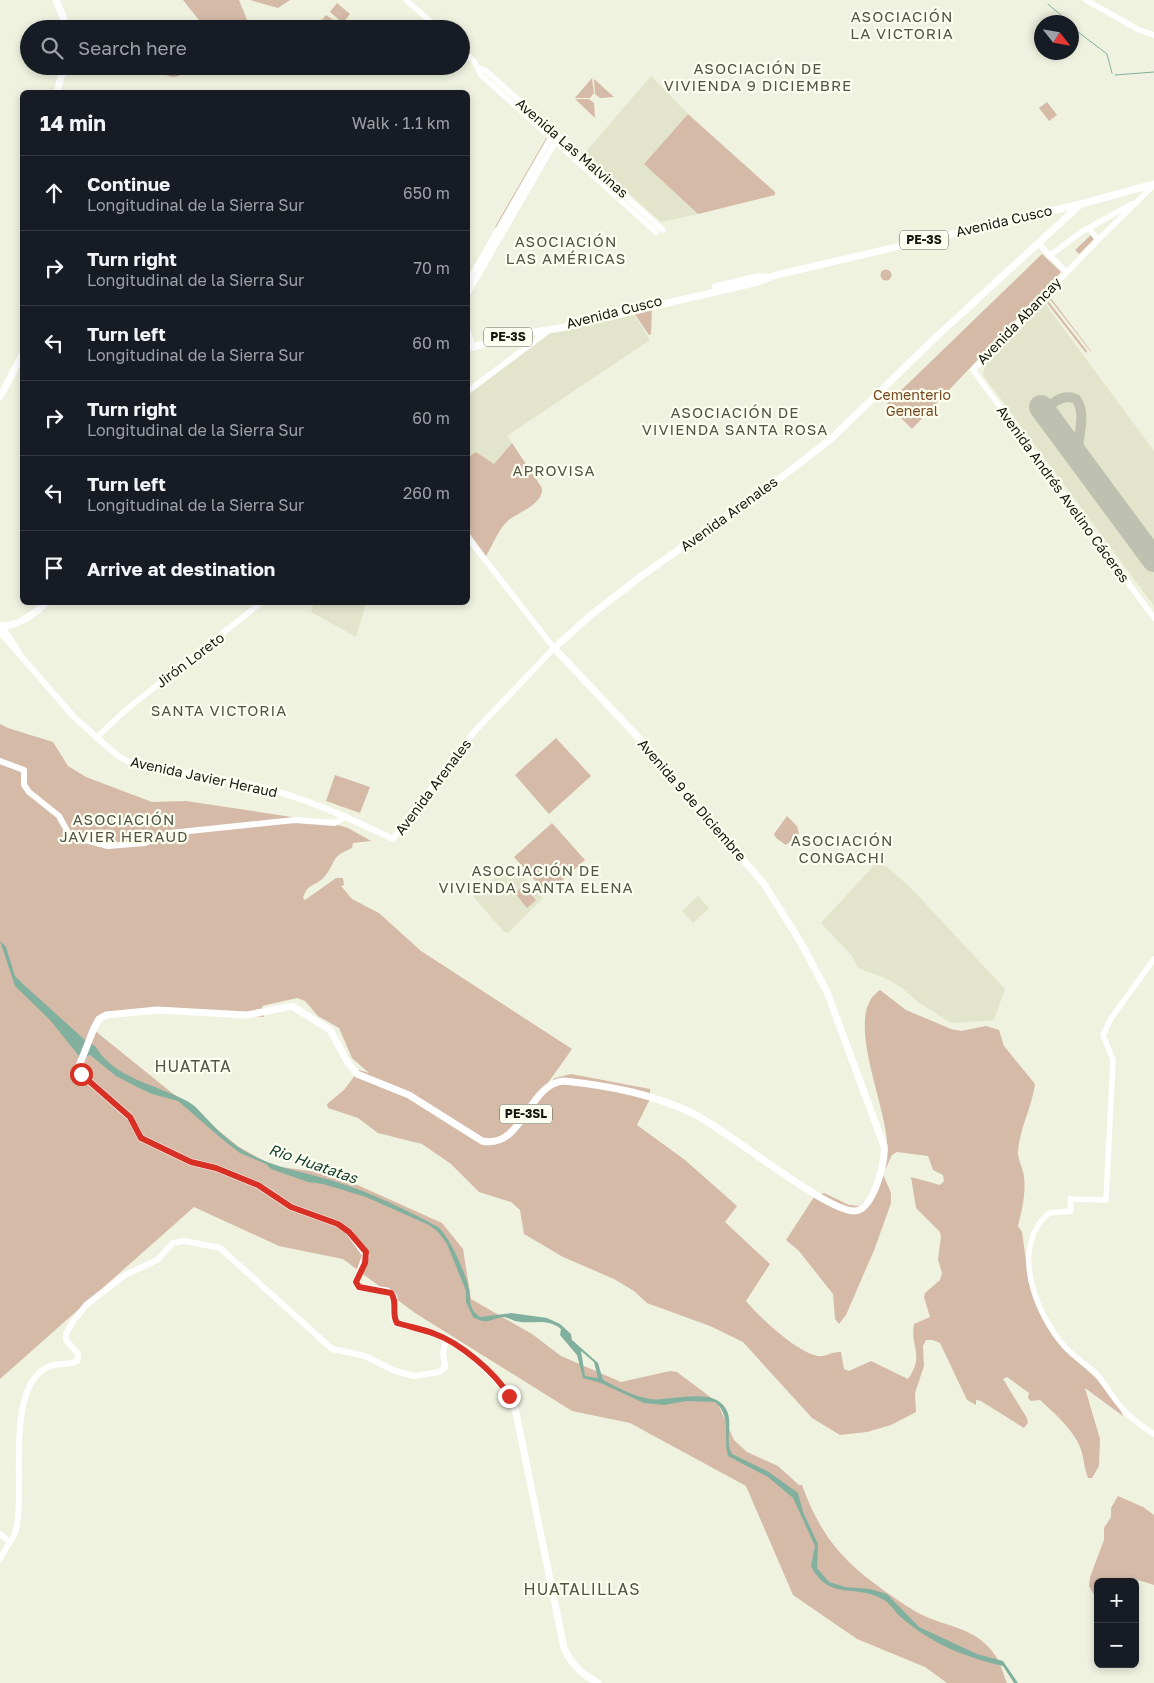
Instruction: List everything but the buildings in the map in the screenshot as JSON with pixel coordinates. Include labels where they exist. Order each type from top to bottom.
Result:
[{"type":"main road","points":[[56,0],[64,20]]},
{"type":"main road","points":[[58,90],[62,75]]},
{"type":"main road","name":"Avenida Cusco","points":[[470,348],[757,277],[767,277],[1081,204],[1154,185]]},
{"type":"main road","name":"Avenida Arenales","points":[[393,839],[474,732],[554,648],[591,615],[640,577],[787,473],[832,438],[1081,204]]},
{"type":"main road","points":[[0,397],[20,359]]},
{"type":"main road","points":[[1,628],[26,620],[44,605]]},
{"type":"main road","name":"Avenida Javier Heraud","points":[[1,628],[21,656],[74,718],[96,738],[130,763],[220,778],[271,790],[346,816],[393,839]]},
{"type":"main road","name":"Avenida 9 de Diciembre","points":[[446,1340],[436,1334],[397,1323],[394,1313],[394,1297],[388,1290],[359,1287],[356,1282],[365,1263],[366,1252],[344,1228],[327,1219],[291,1207],[258,1185],[216,1168],[191,1162],[141,1138],[130,1117],[81,1074],[80,1061],[99,1019],[111,1014],[157,1010],[247,1015],[292,1006],[330,1030],[348,1063],[357,1074],[409,1095],[482,1141],[495,1142],[502,1138],[519,1123],[541,1092],[556,1082],[564,1081],[624,1089],[659,1099],[697,1116],[721,1130],[815,1194],[851,1211],[863,1209],[869,1203],[885,1152],[833,1006],[821,980],[764,884],[636,736],[554,648]]},
{"type":"main road","points":[[0,762],[24,770],[24,785],[29,792],[59,816],[64,828],[73,839],[108,846],[144,843],[170,833],[295,820],[335,823],[346,816]]},
{"type":"main road","points":[[0,1534],[10,1542],[17,1526],[20,1422],[31,1382],[41,1370],[51,1365],[76,1361],[78,1354],[66,1340],[66,1334],[72,1323],[94,1297],[126,1275],[157,1260],[173,1243],[184,1241],[220,1248],[332,1349],[365,1356],[394,1371],[414,1376],[426,1376],[443,1370],[446,1364],[443,1353],[446,1340]]},
{"type":"main road","name":"PE-3SL","points":[[446,1340],[498,1379],[514,1406],[564,1648],[570,1661],[581,1674],[598,1683]]},
{"type":"street","points":[[406,0],[429,20]]},
{"type":"street","points":[[1086,0],[1138,30],[1154,35]]},
{"type":"street","name":"Avenida Las Malvinas","points":[[470,59],[478,68],[485,70],[656,232]]},
{"type":"street","points":[[470,279],[554,137]]},
{"type":"street","points":[[470,289],[554,137]]},
{"type":"street","name":"Avenida Las Malvinas","points":[[554,137],[663,230]]},
{"type":"street","points":[[1049,256],[1089,228],[1136,202],[1154,185]]},
{"type":"street","name":"Avenida Abancay","points":[[973,370],[1136,202]]},
{"type":"street","points":[[1089,228],[1098,240]]},
{"type":"street","points":[[1038,243],[1066,272]]},
{"type":"street","points":[[470,389],[550,329]]},
{"type":"street","name":"Avenida Andrés Avelino Cáceres","points":[[973,370],[1154,618]]},
{"type":"street","name":"Avenida 9 de Diciembre","points":[[470,541],[554,648]]},
{"type":"street","name":"Jirón Loreto","points":[[96,738],[127,709],[258,605]]},
{"type":"street","points":[[1154,959],[1103,1035],[1113,1060],[1106,1200],[1070,1199],[1071,1211],[1047,1214],[1033,1237],[1029,1255],[1034,1295],[1045,1319],[1065,1347],[1100,1378],[1122,1409],[1154,1434]]},
{"type":"street","points":[[0,1560],[10,1542]]},
{"type":"shaded area","points":[[651,76],[688,114],[644,164],[698,214],[661,222],[584,154]]},
{"type":"shaded area","points":[[1044,302],[1154,451],[1154,606],[983,375],[985,365]]},
{"type":"shaded area","points":[[633,313],[650,340],[507,436],[512,443],[494,464],[476,452],[470,456],[470,393],[553,331]]},
{"type":"shaded area","points":[[313,605],[365,605],[356,637],[311,612]]},
{"type":"shaded area","points":[[881,862],[909,886],[1005,989],[994,1020],[954,1023],[948,1021],[918,1002],[902,988],[885,978],[858,968],[852,956],[821,923],[876,863]]},
{"type":"shaded area","points":[[510,865],[514,866],[543,898],[508,933],[504,932],[473,896]]},
{"type":"shaded area","points":[[698,896],[709,908],[693,923],[682,911]]},
{"type":"shaded area","points":[[0,941],[6,947],[15,976],[86,1041],[95,1046],[113,1066],[136,1080],[190,1103],[231,1142],[258,1158],[361,1190],[400,1207],[438,1227],[457,1256],[467,1282],[472,1308],[480,1317],[511,1313],[547,1318],[560,1324],[571,1334],[572,1340],[598,1363],[603,1380],[632,1394],[650,1399],[702,1397],[720,1402],[728,1414],[729,1443],[732,1454],[769,1472],[798,1493],[803,1512],[818,1544],[817,1568],[829,1582],[845,1587],[870,1589],[887,1594],[919,1627],[977,1654],[1003,1661],[1018,1683],[1014,1683],[1003,1666],[976,1659],[950,1649],[926,1636],[901,1617],[884,1600],[874,1595],[835,1588],[826,1584],[818,1577],[811,1566],[815,1546],[793,1498],[768,1477],[728,1456],[724,1414],[715,1402],[686,1401],[664,1405],[644,1403],[601,1383],[583,1378],[577,1355],[560,1335],[561,1329],[556,1325],[545,1322],[521,1322],[504,1317],[486,1321],[478,1320],[473,1317],[466,1302],[466,1291],[447,1244],[438,1232],[429,1225],[366,1197],[323,1184],[308,1182],[271,1169],[266,1164],[240,1153],[178,1101],[152,1094],[116,1076],[90,1055],[83,1058],[79,1056],[50,1020],[15,986]],"holes":[[[581,1351],[594,1362],[598,1378],[585,1376]]]},
{"type":"green space","points":[[183,0],[239,0],[247,20],[199,20]]},
{"type":"green space","points":[[250,0],[290,0],[278,8]]},
{"type":"green space","points":[[337,3],[350,14],[345,20],[339,20],[330,12]]},
{"type":"green space","points":[[326,15],[333,20],[322,20]]},
{"type":"green space","points":[[592,78],[594,93],[590,98],[575,98]]},
{"type":"green space","points":[[594,79],[614,97],[600,98],[595,94]]},
{"type":"green space","points":[[575,99],[589,99],[594,103],[595,118]]},
{"type":"green space","points":[[1047,102],[1057,115],[1049,121],[1039,108]]},
{"type":"green space","points":[[688,114],[775,192],[775,195],[698,214],[644,164]]},
{"type":"green space","points":[[548,135],[550,136],[497,228],[495,227]]},
{"type":"green space","points":[[1091,235],[1094,239],[1079,254],[1075,250]]},
{"type":"green space","name":"Cementerio General","points":[[1042,254],[1061,272],[912,429],[887,404]]},
{"type":"green space","points":[[886,269],[892,275],[886,281],[880,275]]},
{"type":"green space","points":[[1049,298],[1091,351],[1091,352]]},
{"type":"green space","points":[[1048,301],[1087,351],[1086,353],[1047,303]]},
{"type":"green space","points":[[652,308],[651,334],[649,335],[634,313]]},
{"type":"green space","points":[[512,443],[542,488],[542,493],[535,503],[506,522],[486,556],[470,534],[470,456],[476,452],[494,464]]},
{"type":"green space","points":[[0,724],[53,742],[68,766],[86,777],[152,802],[186,801],[331,823],[348,828],[371,841],[353,843],[352,848],[337,857],[322,879],[307,889],[303,898],[305,900],[336,878],[343,878],[344,885],[341,886],[352,899],[379,913],[421,951],[572,1049],[545,1087],[555,1078],[571,1074],[650,1089],[650,1099],[637,1125],[685,1160],[737,1206],[725,1222],[770,1264],[746,1301],[769,1325],[809,1353],[824,1356],[841,1352],[844,1369],[849,1371],[871,1361],[908,1379],[916,1364],[914,1324],[930,1317],[924,1297],[925,1293],[940,1280],[942,1273],[938,1259],[940,1232],[916,1208],[911,1177],[940,1185],[944,1181],[943,1175],[933,1170],[928,1156],[897,1152],[892,1155],[883,1174],[891,1193],[891,1203],[875,1248],[846,1315],[839,1324],[835,1319],[833,1294],[799,1251],[786,1240],[814,1197],[824,1193],[849,1205],[860,1206],[874,1194],[880,1180],[887,1154],[886,1136],[866,1043],[865,1021],[869,1003],[880,990],[906,1010],[951,1029],[961,1031],[986,1026],[999,1030],[1004,1046],[1035,1084],[1018,1151],[1023,1173],[1024,1189],[1018,1226],[1022,1232],[1029,1283],[1058,1342],[1096,1378],[1120,1409],[1123,1416],[1085,1388],[1100,1439],[1099,1466],[1092,1478],[1088,1478],[1081,1451],[1073,1434],[1040,1400],[1031,1401],[1028,1398],[1029,1393],[1007,1377],[1003,1379],[1027,1418],[1028,1423],[1024,1428],[981,1401],[976,1400],[976,1405],[967,1400],[940,1343],[933,1340],[926,1340],[923,1346],[924,1366],[915,1393],[916,1412],[891,1425],[867,1432],[840,1435],[812,1418],[743,1342],[710,1326],[647,1303],[634,1291],[614,1279],[563,1257],[524,1234],[520,1210],[511,1202],[479,1192],[451,1164],[422,1144],[378,1133],[358,1118],[328,1108],[327,1104],[344,1090],[359,1070],[369,1073],[352,1058],[339,1028],[318,1016],[305,1001],[297,998],[262,1006],[264,1017],[172,1011],[102,1018],[94,1030],[239,1147],[268,1163],[281,1167],[342,1178],[442,1223],[463,1249],[471,1299],[532,1334],[561,1356],[621,1382],[670,1371],[677,1372],[717,1402],[734,1440],[747,1452],[778,1466],[799,1485],[802,1485],[821,1527],[845,1558],[860,1572],[913,1610],[977,1637],[987,1645],[997,1658],[1007,1683],[947,1683],[925,1667],[857,1639],[793,1595],[746,1486],[630,1423],[572,1411],[415,1313],[343,1259],[279,1246],[194,1207],[0,1379]]},
{"type":"green space","points":[[556,738],[591,776],[549,814],[515,775]]},
{"type":"green space","points":[[335,775],[370,787],[360,813],[326,801]]},
{"type":"green space","points":[[787,816],[797,826],[799,834],[786,845],[776,838],[774,834]]},
{"type":"green space","points":[[552,823],[585,860],[547,894],[514,857]]},
{"type":"green space","points":[[523,886],[536,900],[527,908],[515,893]]},
{"type":"green space","points":[[1118,1496],[1143,1507],[1154,1515],[1154,1585],[1139,1580],[1139,1578],[1094,1578],[1094,1595],[1089,1586],[1090,1577],[1104,1540],[1104,1528],[1111,1517],[1111,1508]]},
{"type":"waterway","points":[[1048,4],[1061,15]]},
{"type":"waterway","points":[[1079,33],[1107,54],[1112,73]]},
{"type":"waterway","points":[[1115,75],[1154,72]]},
{"type":"taxiway","points":[[1043,410],[1063,398],[1071,397],[1076,399],[1081,412],[1078,457]]},
{"type":"runway","points":[[1041,407],[1154,560]]},
{"type":"district","name":"ASOCIACIÓN LA VICTORIA","points":[[902,26]]},
{"type":"district","name":"ASOCIACIÓN DE VIVIENDA 9 DICIEMBRE","points":[[758,78]]},
{"type":"district","name":"ASOCIACIÓN LAS AMÉRICAS","points":[[566,250]]},
{"type":"district","name":"ASOCIACIÓN DE VIVIENDA SANTA ROSA","points":[[735,422]]},
{"type":"district","name":"APROVISA","points":[[554,471]]},
{"type":"district","name":"SANTA VICTORIA","points":[[219,711]]},
{"type":"district","name":"ASOCIACIÓN JAVIER HERAUD","points":[[124,828]]},
{"type":"district","name":"ASOCIACIÓN CONGACHI","points":[[842,850]]},
{"type":"district","name":"ASOCIACIÓN DE VIVIENDA SANTA ELENA","points":[[536,880]]},
{"type":"district","name":"HUATATA","points":[[193,1066]]},
{"type":"district","name":"HUATALILLAS","points":[[582,1589]]},
{"type":"route","points":[[81,1074],[130,1117],[141,1138],[191,1162],[216,1168],[258,1185],[291,1207],[327,1219],[349,1232],[366,1252],[365,1263],[356,1282],[357,1285],[368,1290],[388,1290],[394,1297],[394,1319],[397,1323],[436,1334],[456,1345],[498,1379],[509,1396]]},
{"type":"water label","name":"Rio Huatatas","points":[[313,1164]]}]
